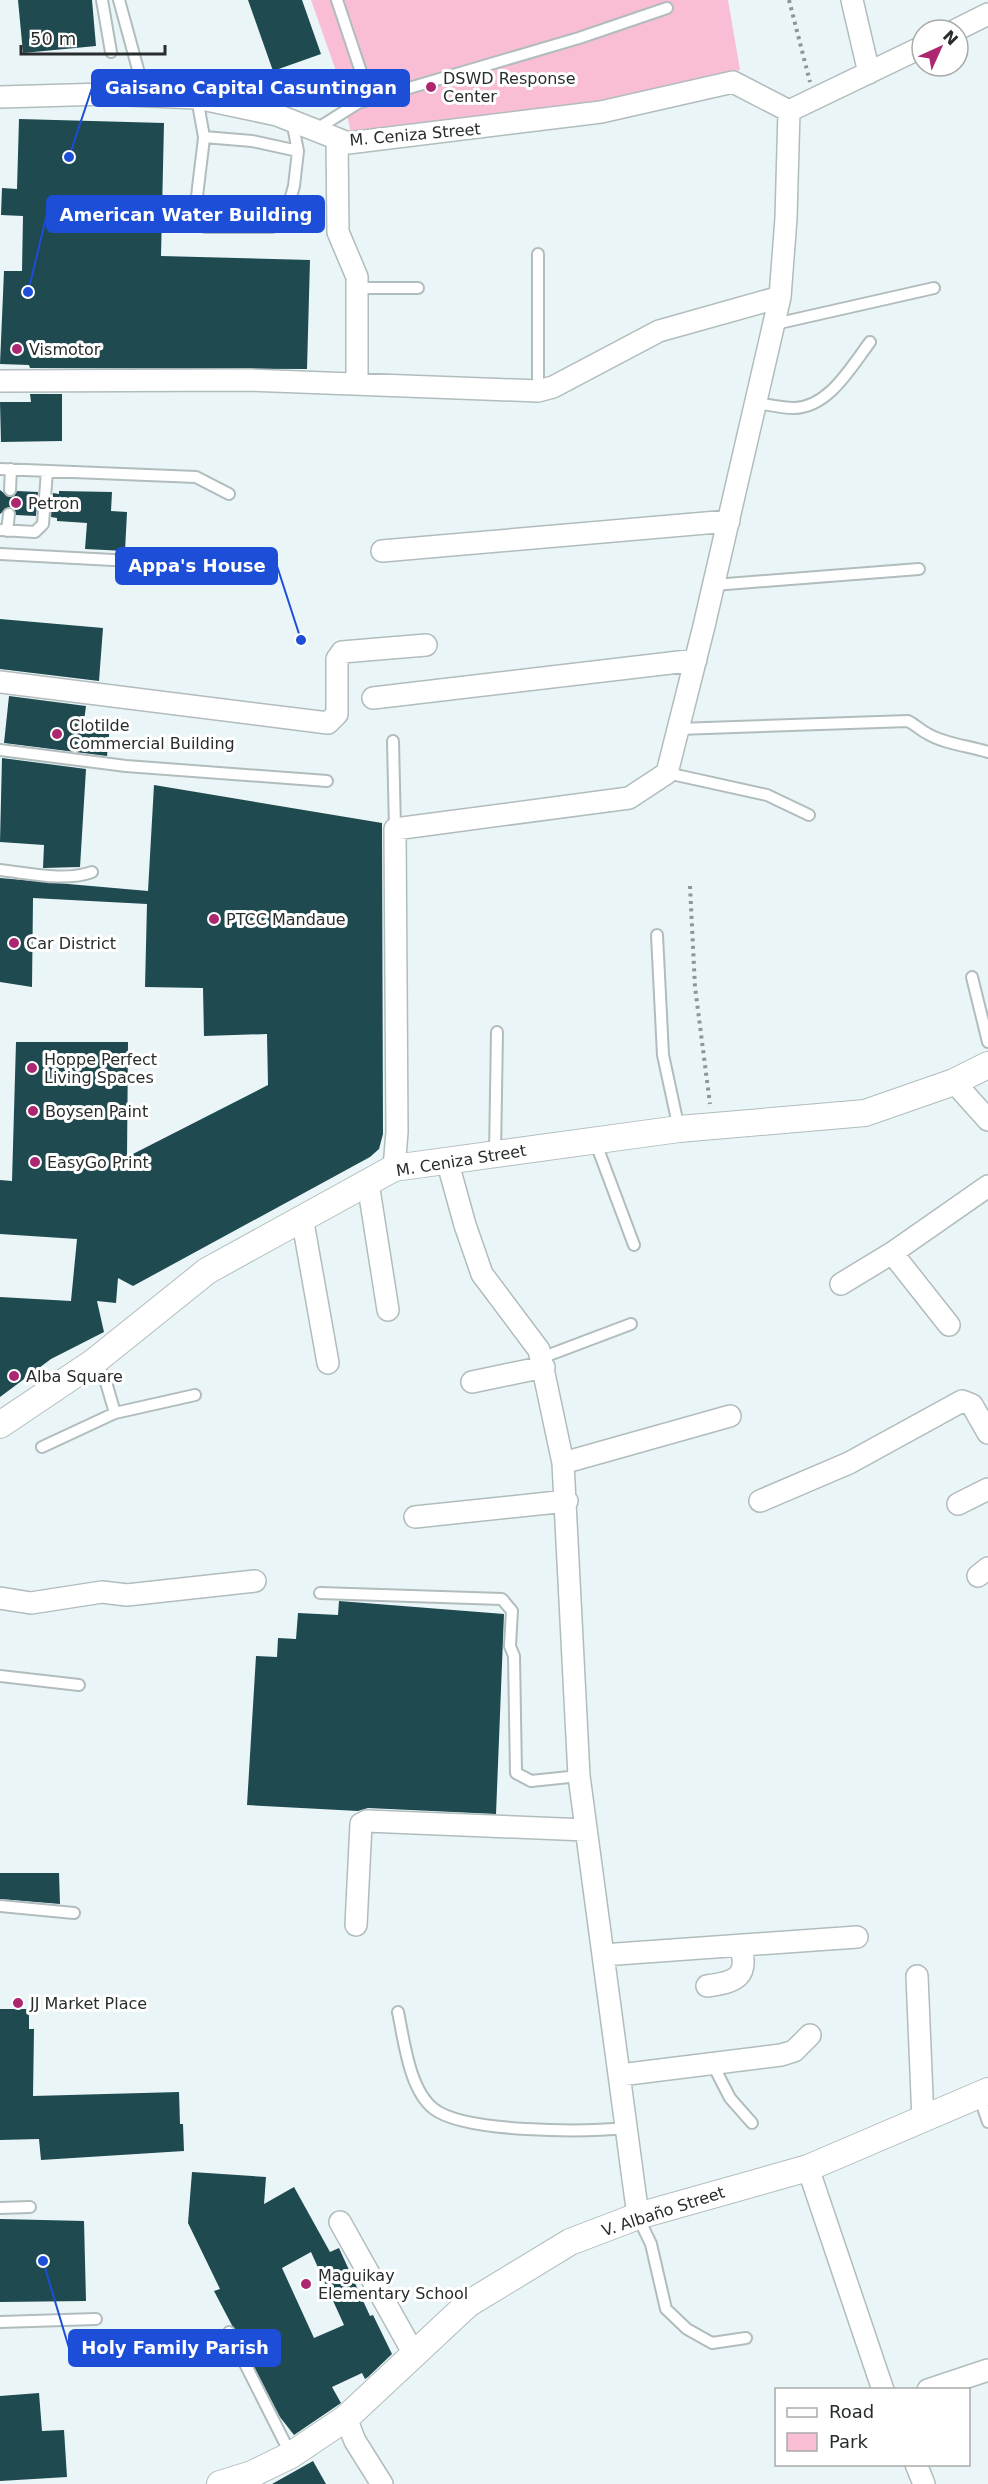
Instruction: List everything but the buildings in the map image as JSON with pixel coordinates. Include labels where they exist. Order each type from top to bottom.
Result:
[{"type":"street","points":[[852,0],[869,73]]},
{"type":"street","points":[[970,23],[988,14]]},
{"type":"street","points":[[394,1168],[397,1132],[395,829],[629,798],[667,773],[714,585],[780,297],[786,218],[789,111],[910,53]]},
{"type":"street","name":"M. Ceniza Street","points":[[0,97],[146,95],[198,98],[277,115],[348,143],[601,112],[733,82],[789,111]]},
{"type":"street","points":[[337,139],[338,232],[357,277],[357,383]]},
{"type":"street","points":[[0,381],[250,380],[538,391],[553,387],[659,332],[780,297]]},
{"type":"street","points":[[382,551],[729,521]]},
{"type":"street","points":[[0,682],[328,723],[337,714],[338,659],[342,652],[426,645]]},
{"type":"street","points":[[373,698],[696,660]]},
{"type":"street","name":"M. Ceniza Street","points":[[0,1425],[95,1361],[207,1271],[394,1168],[680,1129],[865,1113],[954,1082],[988,1065]]},
{"type":"street","points":[[954,1082],[988,1120]]},
{"type":"street","points":[[447,1160],[465,1225],[482,1274],[539,1350],[563,1463],[567,1501],[579,1776],[638,2216]]},
{"type":"street","points":[[368,1183],[388,1310]]},
{"type":"street","points":[[841,1284],[892,1253],[988,1186]]},
{"type":"street","points":[[302,1217],[328,1363]]},
{"type":"street","points":[[892,1253],[949,1325]]},
{"type":"street","points":[[472,1382],[543,1362]]},
{"type":"street","points":[[760,1501],[849,1463],[962,1401],[972,1405],[988,1433]]},
{"type":"street","points":[[563,1463],[730,1416]]},
{"type":"street","points":[[958,1504],[988,1489]]},
{"type":"street","points":[[415,1517],[567,1501]]},
{"type":"street","points":[[0,1598],[31,1603],[102,1592],[127,1595],[255,1581]]},
{"type":"street","points":[[356,1925],[361,1824],[367,1821],[586,1830]]},
{"type":"street","points":[[603,1955],[857,1937]]},
{"type":"street","points":[[707,1986],[731,1983],[742,1973],[745,1960],[740,1945]]},
{"type":"street","points":[[916,1976],[923,2120]]},
{"type":"street","points":[[620,2075],[781,2055],[794,2051],[810,2035]]},
{"type":"street","name":"V. Albaño Street","points":[[220,2484],[252,2474],[291,2456],[346,2418],[468,2304],[570,2242],[638,2216],[808,2168],[983,2093]]},
{"type":"street","points":[[808,2168],[882,2388]]},
{"type":"street","points":[[340,2222],[414,2354]]},
{"type":"street","points":[[934,2388],[988,2370]]},
{"type":"street","points":[[346,2418],[355,2441],[382,2484]]},
{"type":"street","points":[[917,2466],[924,2484]]},
{"type":"lane","points":[[102,0],[111,52]]},
{"type":"lane","points":[[119,0],[146,95]]},
{"type":"lane","points":[[337,0],[370,99]]},
{"type":"lane","points":[[315,130],[358,103],[579,38],[667,8]]},
{"type":"lane","points":[[198,98],[204,137],[200,182],[193,218],[196,224],[206,227],[272,226],[285,218],[294,186],[298,151],[292,121]]},
{"type":"lane","points":[[204,137],[252,141],[298,151]]},
{"type":"lane","points":[[538,254],[538,391]]},
{"type":"lane","points":[[357,288],[418,288]]},
{"type":"lane","points":[[775,324],[934,288]]},
{"type":"lane","points":[[757,403],[795,408],[815,404],[828,395],[870,342]]},
{"type":"lane","points":[[10,490],[6,469],[196,477],[229,494]]},
{"type":"lane","points":[[9,514],[4,530],[35,532],[40,530],[43,524],[47,471]]},
{"type":"lane","points":[[0,554],[188,564],[248,574]]},
{"type":"lane","points":[[714,585],[919,568]]},
{"type":"lane","points":[[678,729],[908,721],[918,725],[926,734],[988,752]]},
{"type":"lane","points":[[393,741],[395,829]]},
{"type":"lane","points":[[0,750],[126,766],[327,781]]},
{"type":"lane","points":[[667,773],[767,795],[809,816]]},
{"type":"lane","points":[[0,870],[55,875],[84,875],[92,872]]},
{"type":"lane","points":[[657,935],[663,1055],[680,1129]]},
{"type":"lane","points":[[972,977],[988,1042]]},
{"type":"lane","points":[[495,1154],[497,1032]]},
{"type":"lane","points":[[595,1141],[633,1245]]},
{"type":"lane","points":[[543,1362],[631,1324]]},
{"type":"lane","points":[[95,1361],[105,1379],[116,1413]]},
{"type":"lane","points":[[42,1447],[116,1413],[195,1395]]},
{"type":"lane","points":[[320,1593],[502,1599],[512,1611],[510,1647],[514,1656],[516,1773],[523,1779],[531,1781],[579,1776]]},
{"type":"lane","points":[[0,1676],[79,1685]]},
{"type":"lane","points":[[0,1906],[74,1913]]},
{"type":"lane","points":[[398,2012],[413,2078],[432,2108],[459,2122],[484,2127],[626,2128]]},
{"type":"lane","points":[[712,2063],[730,2098],[753,2122]]},
{"type":"lane","points":[[983,2093],[988,2122]]},
{"type":"lane","points":[[0,2208],[30,2207]]},
{"type":"lane","points":[[638,2216],[651,2244],[666,2309],[687,2329],[712,2343],[746,2338]]},
{"type":"lane","points":[[0,2322],[96,2319]]},
{"type":"lane","points":[[229,2331],[291,2456]]},
{"type":"path","points":[[789,0],[814,100]]},
{"type":"path","points":[[690,886],[695,987],[712,1126]]},
{"type":"green space","points":[[311,0],[728,0],[740,70],[599,105],[351,134],[341,85]]},
{"type":"place","name":"DSWD Response Center","points":[[431,87]]},
{"type":"place","name":"Gaisano Capital Casuntingan","points":[[69,157]]},
{"type":"place","name":"American Water Building","points":[[28,292]]},
{"type":"place","name":"Vismotor","points":[[17,349]]},
{"type":"place","name":"Petron","points":[[16,503]]},
{"type":"place","name":"Appa's House","points":[[301,640]]},
{"type":"place","name":"Clotilde Commercial Building","points":[[57,734]]},
{"type":"place","name":"PTCC Mandaue","points":[[214,919]]},
{"type":"place","name":"Car District","points":[[14,943]]},
{"type":"place","name":"Hoppe Perfect Living Spaces","points":[[32,1068]]},
{"type":"place","name":"Boysen Paint","points":[[33,1111]]},
{"type":"place","name":"EasyGo Print","points":[[35,1162]]},
{"type":"place","name":"Alba Square","points":[[14,1376]]},
{"type":"place","name":"JJ Market Place","points":[[18,2003]]},
{"type":"place","name":"Holy Family Parish","points":[[43,2261]]},
{"type":"place","name":"Maguikay Elementary School","points":[[306,2284]]}]
